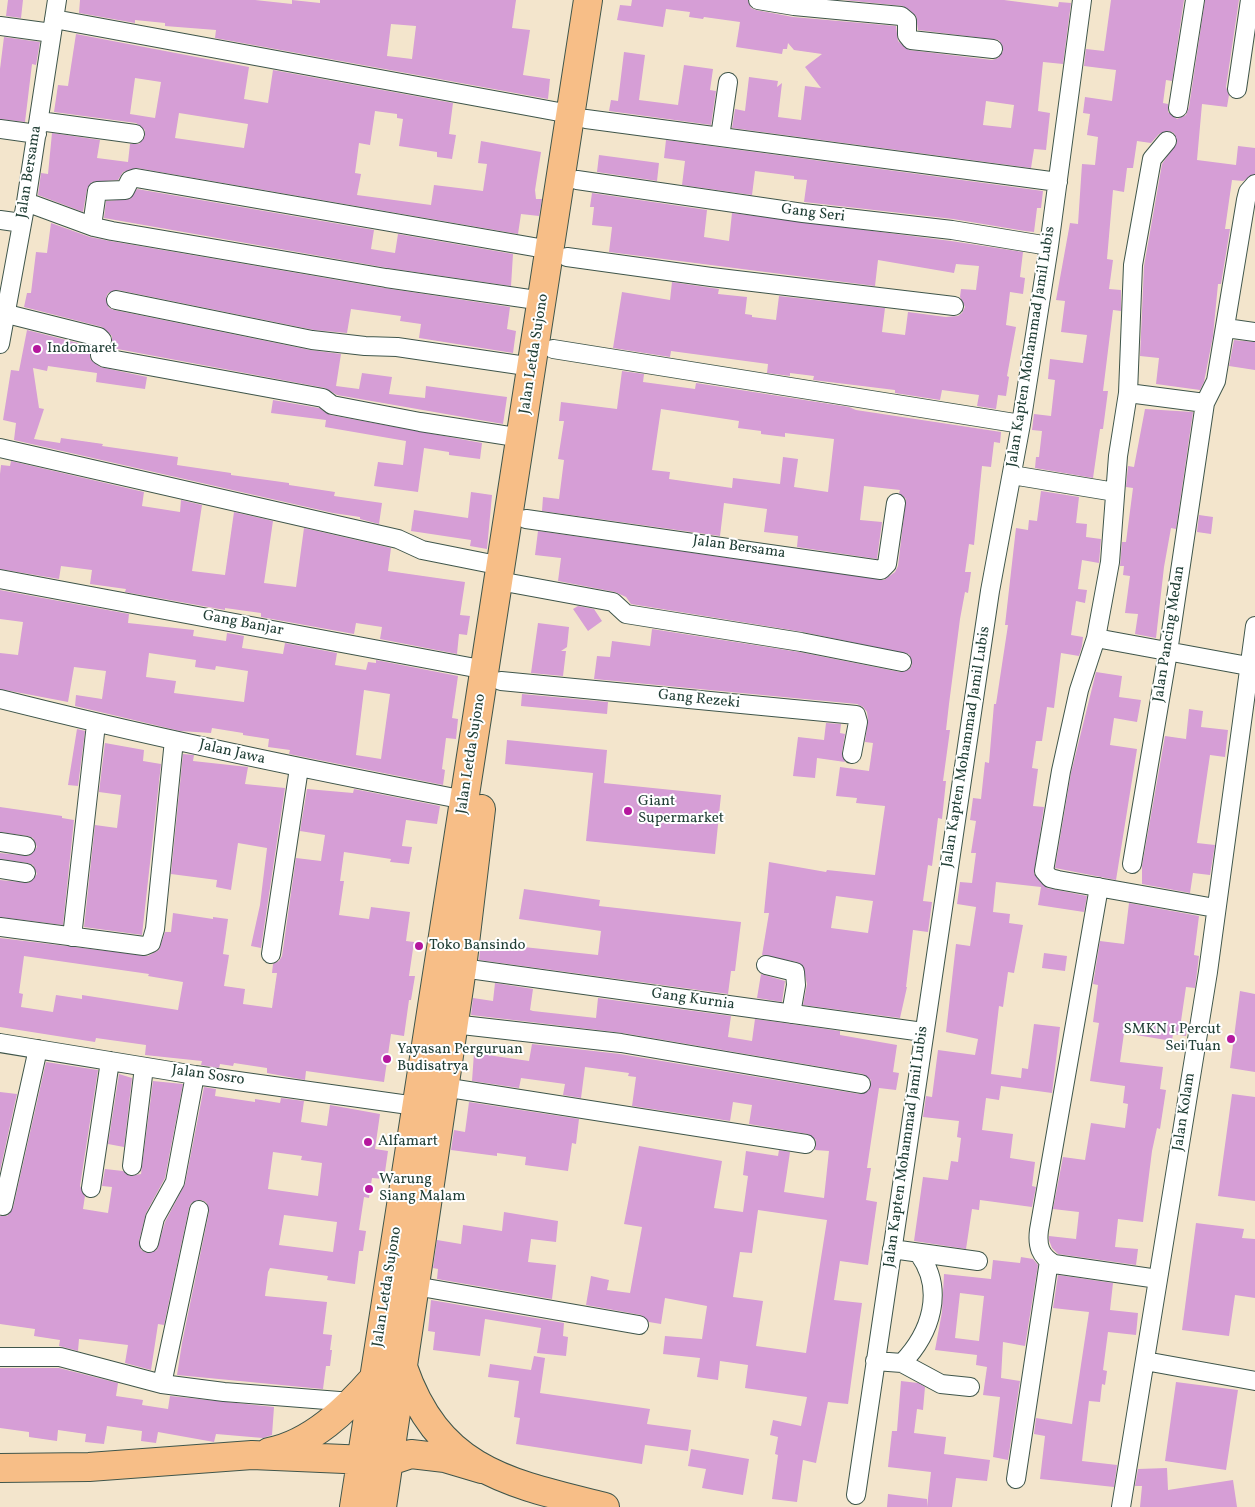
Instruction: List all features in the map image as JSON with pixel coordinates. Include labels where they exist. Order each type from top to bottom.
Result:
[{"type":"highway","name":"Jalan Letda Sujono","points":[[506,577],[526,519],[553,349],[559,253],[578,117],[588,0]]},
{"type":"highway","name":"Jalan Letda Sujono","points":[[382,1507],[415,1286],[408,1239],[416,1106],[484,788],[493,675],[522,438],[543,301],[559,253],[578,180],[578,117],[606,0]]},
{"type":"highway","name":"Jalan Letda Sujono","points":[[354,1507],[374,1378],[443,1087],[462,968],[460,898],[465,800],[493,675]]},
{"type":"highway","points":[[403,1366],[412,1392],[433,1426],[457,1452],[482,1469]]},
{"type":"highway","points":[[0,1468],[98,1466],[252,1455],[274,1451],[320,1428],[352,1402],[374,1378]]},
{"type":"highway","points":[[252,1455],[390,1462],[411,1454],[445,1458],[553,1494],[605,1507]]},
{"type":"street","name":"Jalan Bersama","points":[[0,344],[7,314],[7,274],[22,224],[57,0]]},
{"type":"street","points":[[758,0],[794,6],[901,16],[907,21],[908,39],[993,49]]},
{"type":"street","name":"Jalan Kapten Mohammad Jamil Lubis","points":[[856,1495],[923,1032],[990,591],[1021,424],[1049,246],[1082,0]]},
{"type":"street","points":[[1178,108],[1195,0]]},
{"type":"street","points":[[1237,89],[1250,0]]},
{"type":"street","points":[[0,26],[53,26],[578,117],[1058,182]]},
{"type":"street","points":[[720,137],[728,82]]},
{"type":"street","points":[[0,130],[38,128],[135,134]]},
{"type":"street","points":[[1167,141],[1152,159],[1133,266],[1128,393],[1118,456],[1110,562],[1096,638],[1079,690],[1044,867],[1046,873],[1053,879],[1215,908]]},
{"type":"street","points":[[92,226],[97,191],[125,190],[130,180],[136,178],[559,253],[711,277],[768,282],[954,306]]},
{"type":"street","name":"Gang Seri","points":[[578,180],[803,213],[952,230],[1049,246]]},
{"type":"street","name":"Jalan Pancing Medan","points":[[1132,864],[1168,652],[1204,404],[1216,380],[1246,200],[1248,192],[1255,184]]},
{"type":"street","points":[[26,202],[92,226],[376,276],[543,301]]},
{"type":"street","points":[[0,220],[22,224]]},
{"type":"street","points":[[116,300],[312,340],[365,346],[397,347],[533,367]]},
{"type":"street","points":[[7,314],[99,337],[102,340],[100,355],[105,358],[323,398],[332,405],[420,422],[522,438]]},
{"type":"street","points":[[1226,328],[1255,332]]},
{"type":"street","points":[[553,349],[1021,424]]},
{"type":"street","points":[[1128,393],[1204,404]]},
{"type":"street","points":[[0,448],[398,539],[422,550],[506,577],[613,602],[626,614],[792,640],[902,662]]},
{"type":"street","points":[[1012,475],[1116,492]]},
{"type":"street","name":"Jalan Bersama","points":[[526,519],[881,570],[887,564],[896,503]]},
{"type":"street","name":"Gang Banjar","points":[[0,579],[493,675]]},
{"type":"street","name":"Jalan Kolam","points":[[1121,1507],[1208,972],[1215,908],[1255,626]]},
{"type":"street","points":[[1096,638],[1248,666]]},
{"type":"street","name":"Gang Rezeki","points":[[493,675],[856,715],[858,722],[852,754]]},
{"type":"street","name":"Jalan Jawa","points":[[0,699],[96,724],[299,768],[465,800]]},
{"type":"street","points":[[72,937],[96,724]]},
{"type":"street","points":[[0,927],[144,946],[151,942],[155,929],[174,740]]},
{"type":"street","points":[[271,954],[299,768]]},
{"type":"street","points":[[0,842],[26,846]]},
{"type":"street","points":[[0,869],[26,873]]},
{"type":"street","points":[[1099,887],[1039,1230],[1040,1252],[1049,1261],[1062,1266],[1158,1278]]},
{"type":"street","points":[[766,965],[795,972],[796,985],[791,1014]]},
{"type":"street","name":"Gang Kurnia","points":[[462,968],[923,1032]]},
{"type":"street","points":[[453,1024],[621,1043],[861,1084]]},
{"type":"street","name":"Jalan Sosro","points":[[0,1043],[195,1075],[416,1106]]},
{"type":"street","points":[[3,1206],[38,1049]]},
{"type":"street","points":[[91,1188],[110,1061]]},
{"type":"street","points":[[132,1166],[144,1067]]},
{"type":"street","points":[[149,1243],[155,1218],[175,1182],[195,1075]]},
{"type":"street","points":[[443,1087],[806,1144]]},
{"type":"street","points":[[162,1384],[198,1210]]},
{"type":"street","points":[[892,1248],[919,1254],[978,1261]]},
{"type":"street","points":[[902,1363],[923,1336],[928,1326],[932,1304],[930,1273],[919,1254]]},
{"type":"street","points":[[1016,1479],[1049,1261]]},
{"type":"street","points":[[415,1286],[639,1325]]},
{"type":"street","points":[[0,1357],[60,1357],[162,1384],[224,1392],[352,1402]]},
{"type":"street","points":[[876,1361],[902,1363],[941,1384],[970,1387]]},
{"type":"street","points":[[1144,1361],[1255,1381]]},
{"type":"building","points":[[8,0],[23,0],[21,18],[6,16]]},
{"type":"building","points":[[80,0],[255,0],[292,4],[292,0],[320,3],[320,0],[516,0],[512,28],[530,30],[523,75],[550,79],[548,99],[215,38],[216,30],[165,26],[165,23],[135,20],[135,23],[79,13]],"holes":[[[391,24],[416,26],[412,59],[387,56]]]},
{"type":"building","points":[[632,0],[748,0],[751,8],[756,10],[793,17],[896,26],[898,41],[909,50],[992,60],[998,58],[1003,51],[999,40],[918,30],[916,16],[903,6],[844,0],[1004,0],[1058,7],[1059,2],[1071,3],[1063,64],[1043,62],[1038,111],[1050,113],[1046,150],[1034,149],[1031,168],[732,128],[735,109],[745,111],[749,77],[778,81],[777,87],[782,83],[778,117],[801,120],[805,86],[821,88],[805,67],[822,54],[794,50],[788,43],[787,49],[783,49],[782,54],[736,47],[740,22],[689,17],[690,12],[666,9],[663,27],[617,20],[620,5],[631,6]],"holes":[[[986,101],[1014,105],[1011,128],[983,125]]]},
{"type":"building","points":[[1111,0],[1184,0],[1172,81],[1166,80],[1163,103],[1168,104],[1168,112],[1177,119],[1186,115],[1189,107],[1205,0],[1239,0],[1226,87],[1229,95],[1227,107],[1202,104],[1197,160],[1236,165],[1238,146],[1255,148],[1255,174],[1243,181],[1232,180],[1225,229],[1230,229],[1221,284],[1218,284],[1213,336],[1204,382],[1200,390],[1156,384],[1159,358],[1140,356],[1144,266],[1162,164],[1177,142],[1174,133],[1168,131],[1159,134],[1151,143],[1137,141],[1133,168],[1127,168],[1124,192],[1113,190],[1107,259],[1113,260],[1109,289],[1121,290],[1121,311],[1113,310],[1103,391],[1108,391],[1103,429],[1100,429],[1093,478],[1035,468],[1036,457],[1039,457],[1042,431],[1032,430],[1034,414],[1051,416],[1055,380],[1048,379],[1050,359],[1083,363],[1087,335],[1061,332],[1065,301],[1056,300],[1070,223],[1078,224],[1082,164],[1095,165],[1098,137],[1087,135],[1090,114],[1083,113],[1085,97],[1112,101],[1116,70],[1084,66],[1086,49],[1104,51]]},
{"type":"building","points":[[76,34],[249,67],[244,99],[268,103],[273,70],[453,103],[449,134],[456,135],[452,159],[437,157],[437,152],[399,146],[403,119],[397,118],[397,114],[375,111],[370,145],[359,143],[355,173],[361,174],[357,195],[431,205],[434,185],[483,191],[487,164],[478,163],[481,141],[541,152],[535,190],[536,199],[542,199],[539,216],[521,214],[518,234],[137,168],[123,172],[118,180],[92,182],[87,189],[83,212],[38,195],[41,173],[48,174],[52,133],[100,140],[97,158],[128,162],[130,144],[139,144],[145,136],[145,130],[136,123],[54,112],[58,85],[68,86]],"holes":[[[135,78],[161,82],[155,118],[130,114]],[[179,113],[248,124],[244,148],[175,138]]]},
{"type":"building","points":[[4,37],[40,42],[36,65],[32,64],[25,122],[0,119],[0,69]]},
{"type":"building","points":[[624,52],[645,55],[639,100],[678,105],[684,65],[713,69],[710,90],[716,91],[711,125],[609,111],[611,100],[618,101]]},
{"type":"building","points":[[666,140],[1043,191],[1041,208],[1037,208],[1034,232],[953,219],[804,202],[807,180],[794,179],[794,176],[755,171],[752,195],[682,185],[685,161],[664,158]]},
{"type":"building","points":[[599,155],[659,163],[657,181],[597,172]]},
{"type":"building","points":[[137,189],[374,230],[371,249],[395,253],[398,234],[513,254],[511,286],[388,268],[104,218],[106,201],[130,199]]},
{"type":"building","points":[[592,193],[707,210],[704,237],[729,241],[732,213],[1023,252],[1020,277],[1025,278],[1023,294],[1010,292],[1006,325],[1016,327],[1007,376],[1009,377],[1006,396],[998,395],[996,409],[977,406],[979,395],[942,390],[940,400],[895,393],[895,390],[813,380],[814,376],[790,373],[790,376],[767,373],[768,364],[671,351],[670,357],[613,348],[622,292],[670,300],[672,282],[719,289],[718,294],[747,297],[745,314],[752,315],[752,317],[776,320],[779,296],[885,308],[882,332],[905,335],[908,312],[946,317],[958,316],[962,313],[965,307],[960,297],[961,289],[976,290],[979,266],[956,264],[954,273],[878,260],[875,286],[609,252],[612,227],[592,225],[594,207],[590,207]]},
{"type":"building","points":[[51,223],[90,237],[110,241],[384,288],[510,307],[507,329],[516,331],[513,353],[419,338],[421,324],[400,321],[401,316],[351,309],[347,333],[314,330],[118,290],[108,293],[106,298],[109,308],[114,310],[310,350],[341,354],[336,386],[359,389],[362,373],[392,377],[389,394],[425,398],[426,386],[507,397],[503,424],[337,395],[325,388],[112,348],[112,336],[102,327],[24,307],[27,293],[31,293],[36,252],[47,253]]},
{"type":"building","points":[[27,330],[90,346],[90,359],[100,367],[147,377],[145,389],[96,382],[97,373],[48,366],[47,371],[33,368],[39,408],[44,409],[34,439],[60,443],[61,438],[178,457],[177,465],[289,483],[289,485],[335,492],[334,496],[382,503],[379,524],[360,519],[360,517],[333,513],[14,440],[16,423],[3,420],[11,370],[19,371]]},
{"type":"building","points":[[1234,340],[1255,342],[1255,370],[1229,366]]},
{"type":"building","points":[[622,371],[644,374],[643,382],[695,389],[696,383],[1001,432],[1000,443],[994,442],[991,467],[982,466],[974,545],[969,544],[965,572],[971,572],[968,593],[965,592],[960,619],[949,704],[946,730],[950,730],[943,781],[946,781],[942,819],[938,818],[932,866],[928,865],[923,901],[932,902],[928,932],[913,930],[907,987],[900,1018],[803,1005],[807,984],[803,966],[797,962],[762,955],[769,913],[764,913],[769,862],[826,872],[827,870],[875,875],[885,806],[856,803],[857,798],[836,796],[840,767],[869,771],[873,743],[865,742],[868,720],[867,712],[863,707],[857,704],[594,679],[597,656],[610,657],[612,641],[650,646],[652,629],[799,652],[900,672],[910,669],[912,664],[909,654],[803,632],[631,604],[626,597],[615,592],[558,581],[561,558],[535,555],[538,531],[884,580],[895,572],[898,566],[906,499],[899,493],[900,490],[864,486],[860,520],[882,522],[877,559],[797,547],[798,536],[764,532],[767,509],[724,503],[720,536],[542,511],[543,497],[559,499],[564,460],[558,459],[564,421],[559,421],[561,402],[617,409]],"holes":[[[661,409],[739,421],[738,428],[761,431],[761,434],[785,437],[785,433],[834,439],[828,492],[794,487],[798,459],[783,457],[780,484],[733,478],[732,488],[669,479],[670,472],[652,470]],[[836,896],[873,901],[868,933],[831,928]]]},
{"type":"building","points":[[273,400],[319,408],[330,415],[482,443],[480,459],[449,455],[449,452],[424,448],[418,492],[374,486],[378,462],[403,465],[406,441],[325,427],[326,420],[271,413]]},
{"type":"building","points":[[1145,409],[1193,412],[1176,529],[1171,528],[1164,567],[1156,638],[1135,634],[1138,614],[1125,613],[1130,576],[1123,575],[1124,566],[1120,566],[1122,542],[1126,542],[1133,488],[1126,487],[1128,466],[1134,467]]},
{"type":"building","points":[[11,461],[144,492],[142,506],[180,512],[181,500],[202,505],[192,571],[225,575],[234,512],[273,521],[264,583],[296,587],[304,528],[391,548],[388,571],[465,582],[460,615],[470,616],[467,635],[459,634],[457,654],[380,639],[382,627],[356,623],[354,634],[261,617],[261,613],[225,608],[225,610],[125,592],[126,589],[90,584],[92,570],[61,566],[59,579],[0,569],[0,474],[1,465],[10,466]]},
{"type":"building","points":[[1041,491],[1079,497],[1076,523],[1087,524],[1086,537],[1101,539],[1099,563],[1082,560],[1078,589],[1087,590],[1085,603],[1076,601],[1071,635],[1083,637],[1079,656],[1061,653],[1054,708],[1047,707],[1042,741],[1036,741],[1032,768],[1038,769],[1033,806],[1044,807],[1034,874],[1047,888],[1087,896],[1084,912],[1038,905],[1041,887],[996,882],[993,912],[1010,914],[1009,923],[1023,925],[1014,973],[1008,972],[1003,1007],[999,1006],[991,1074],[1021,1078],[1022,1068],[1028,1069],[1034,1024],[1060,1027],[1052,1093],[1001,1086],[999,1100],[986,1098],[982,1130],[1013,1134],[1010,1158],[1035,1162],[1032,1186],[1036,1187],[1032,1207],[980,1200],[979,1210],[972,1209],[966,1249],[914,1241],[923,1177],[948,1180],[951,1161],[958,1162],[961,1138],[957,1137],[959,1121],[923,1117],[926,1096],[932,1097],[938,1050],[975,1055],[978,1039],[946,1032],[956,944],[970,946],[976,907],[957,904],[960,882],[972,883],[976,853],[971,853],[976,821],[970,820],[973,798],[981,799],[985,762],[989,763],[994,704],[996,704],[1008,625],[1005,625],[1016,528],[1028,530],[1029,520],[1037,521]]},
{"type":"building","points":[[471,492],[492,495],[487,549],[470,546],[471,540],[411,531],[414,510],[468,518]]},
{"type":"building","points":[[1199,515],[1213,517],[1211,534],[1197,532]]},
{"type":"building","points":[[0,590],[129,614],[128,623],[194,630],[193,636],[226,641],[227,633],[244,636],[242,648],[283,654],[285,643],[337,653],[335,665],[366,670],[368,662],[376,663],[376,660],[458,676],[452,718],[458,719],[456,739],[446,738],[442,769],[445,770],[443,785],[289,754],[290,750],[268,747],[269,739],[243,735],[243,733],[212,728],[211,733],[180,731],[75,706],[76,695],[102,699],[106,671],[74,667],[68,702],[0,689],[0,653],[18,655],[23,622],[0,619]],"holes":[[[149,653],[196,660],[195,667],[215,670],[216,666],[248,671],[244,702],[174,693],[176,681],[146,677]],[[364,690],[390,694],[381,759],[356,755]]]},
{"type":"building","points":[[578,606],[594,609],[602,621],[588,631],[573,609]]},
{"type":"building","points":[[538,623],[569,627],[567,647],[561,651],[566,651],[563,676],[531,673]]},
{"type":"building","points":[[1096,672],[1122,676],[1119,697],[1141,700],[1137,722],[1114,718],[1110,745],[1137,749],[1116,880],[1055,868],[1071,773]]},
{"type":"building","points":[[522,694],[608,702],[607,714],[521,706]]},
{"type":"building","points":[[1189,709],[1203,711],[1201,727],[1228,730],[1225,757],[1210,755],[1197,843],[1215,845],[1210,875],[1193,873],[1190,893],[1142,884],[1142,866],[1165,736],[1186,739]]},
{"type":"building","points":[[826,723],[841,724],[840,733],[845,734],[842,753],[845,762],[817,758],[815,778],[793,776],[798,737],[824,740]]},
{"type":"building","points":[[77,729],[85,731],[78,786],[68,785]]},
{"type":"building","points":[[507,740],[607,750],[604,783],[721,795],[715,854],[586,841],[593,773],[505,764]]},
{"type":"building","points":[[105,743],[144,750],[143,761],[161,764],[142,935],[84,927],[95,825],[117,828],[121,795],[99,792]]},
{"type":"building","points":[[183,754],[194,755],[193,761],[248,767],[245,784],[285,788],[261,948],[251,946],[260,905],[267,848],[238,843],[231,890],[216,887],[217,880],[171,874]]},
{"type":"building","points":[[307,789],[353,793],[354,789],[440,806],[437,824],[406,820],[402,846],[412,847],[409,864],[390,862],[391,859],[344,852],[340,881],[344,881],[339,915],[369,919],[371,907],[410,912],[406,941],[414,942],[409,976],[415,976],[411,1000],[409,1000],[404,1036],[391,1034],[384,1082],[306,1071],[305,1080],[267,1073],[267,1068],[234,1063],[233,1066],[220,1064],[219,1068],[201,1065],[202,1061],[145,1055],[146,1045],[96,1038],[95,1042],[0,1027],[0,938],[148,956],[159,950],[165,932],[171,932],[173,913],[213,919],[213,917],[228,919],[223,954],[229,955],[224,986],[245,989],[243,1004],[272,1008],[277,973],[272,973],[273,964],[279,961],[282,956],[296,858],[321,861],[325,835],[300,831]],"holes":[[[24,956],[149,974],[148,976],[183,982],[178,1010],[82,995],[82,999],[56,995],[53,1012],[21,1007],[23,994],[19,993]]]},
{"type":"building","points":[[0,807],[62,816],[62,818],[74,820],[63,925],[0,917],[0,880],[29,883],[37,874],[33,865],[0,859],[0,853],[29,856],[37,847],[33,838],[0,832]]},
{"type":"building","points":[[524,889],[600,900],[599,906],[741,922],[735,971],[731,971],[728,994],[479,960],[481,940],[505,943],[505,945],[598,955],[601,931],[519,919]]},
{"type":"building","points":[[1129,903],[1199,916],[1194,955],[1199,956],[1195,988],[1186,987],[1181,1021],[1188,1022],[1186,1036],[1173,1034],[1172,1041],[1124,1033],[1120,1062],[1163,1067],[1160,1089],[1166,1090],[1160,1129],[1157,1128],[1152,1151],[1143,1222],[1118,1219],[1115,1247],[1138,1249],[1136,1265],[1058,1254],[1052,1248],[1049,1240],[1049,1236],[1076,1239],[1079,1212],[1053,1209],[1063,1157],[1085,1160],[1091,1123],[1125,1128],[1128,1104],[1123,1103],[1125,1086],[1090,1081],[1099,1023],[1093,1022],[1098,985],[1093,984],[1100,941],[1124,944]]},
{"type":"building","points":[[1044,953],[1067,956],[1065,971],[1042,968]]},
{"type":"building","points":[[761,974],[785,981],[782,1002],[757,998]]},
{"type":"building","points":[[495,983],[533,989],[530,1010],[533,1011],[596,1018],[598,998],[731,1016],[728,1037],[752,1041],[755,1019],[840,1031],[840,1035],[897,1045],[893,1072],[899,1073],[896,1090],[879,1088],[867,1168],[871,1168],[866,1200],[877,1202],[868,1265],[840,1261],[834,1300],[862,1303],[848,1404],[828,1402],[816,1463],[803,1460],[797,1502],[772,1499],[778,1455],[775,1454],[778,1437],[770,1435],[773,1420],[801,1426],[807,1397],[745,1388],[748,1365],[720,1361],[718,1380],[697,1377],[700,1358],[663,1354],[665,1336],[702,1339],[707,1306],[665,1298],[661,1324],[649,1322],[641,1315],[586,1305],[591,1276],[609,1280],[607,1290],[630,1293],[642,1227],[624,1224],[639,1146],[722,1161],[714,1208],[743,1212],[748,1176],[743,1175],[746,1151],[778,1156],[779,1150],[790,1152],[784,1192],[824,1198],[829,1151],[815,1150],[816,1140],[808,1134],[749,1124],[752,1105],[733,1102],[730,1121],[632,1106],[636,1077],[628,1076],[629,1073],[585,1067],[581,1098],[563,1095],[565,1084],[521,1078],[519,1088],[472,1081],[474,1053],[529,1061],[532,1044],[620,1054],[859,1094],[869,1090],[871,1080],[863,1074],[623,1033],[471,1015],[473,998],[493,1001]],"holes":[[[758,1210],[827,1220],[806,1353],[756,1346],[763,1301],[733,1297],[740,1252],[752,1253]]]},
{"type":"building","points":[[1240,991],[1255,994],[1255,1072],[1230,1068]]},
{"type":"building","points":[[46,1062],[98,1070],[80,1186],[85,1196],[83,1209],[108,1213],[112,1187],[102,1186],[105,1169],[123,1171],[130,1176],[141,1174],[153,1081],[183,1084],[165,1178],[146,1213],[139,1241],[141,1250],[147,1253],[157,1250],[165,1222],[185,1184],[204,1087],[216,1089],[215,1096],[255,1102],[255,1099],[280,1103],[281,1098],[304,1101],[301,1122],[327,1126],[330,1105],[380,1114],[375,1149],[388,1151],[384,1179],[372,1178],[369,1198],[364,1197],[359,1230],[366,1231],[363,1251],[359,1251],[355,1284],[327,1280],[328,1276],[270,1268],[268,1272],[265,1296],[327,1302],[323,1334],[332,1335],[330,1350],[332,1350],[330,1366],[326,1366],[323,1389],[177,1375],[209,1212],[206,1202],[201,1200],[191,1203],[189,1208],[164,1325],[158,1324],[151,1370],[125,1363],[128,1345],[79,1339],[78,1351],[59,1346],[60,1340],[34,1336],[35,1329],[0,1324],[0,1216],[7,1216],[13,1208]],"holes":[[[273,1152],[302,1156],[301,1160],[322,1163],[318,1196],[268,1189]],[[284,1215],[337,1222],[333,1252],[279,1245]]]},
{"type":"building","points":[[119,1074],[132,1078],[124,1147],[108,1144]]},
{"type":"building","points":[[0,1092],[17,1094],[0,1171]]},
{"type":"building","points":[[1232,1094],[1255,1097],[1255,1201],[1218,1196]]},
{"type":"building","points":[[469,1102],[579,1119],[576,1144],[572,1143],[568,1171],[525,1165],[526,1157],[497,1153],[497,1156],[451,1150],[454,1130],[465,1132]]},
{"type":"building","points":[[504,1212],[558,1221],[556,1242],[531,1239],[528,1262],[556,1265],[552,1299],[437,1279],[438,1269],[433,1268],[437,1240],[461,1244],[463,1225],[502,1231]]},
{"type":"building","points":[[1196,1223],[1244,1229],[1242,1238],[1255,1239],[1255,1298],[1235,1295],[1229,1336],[1182,1330]]},
{"type":"building","points":[[1021,1257],[1033,1259],[1038,1265],[1025,1346],[1003,1342],[1001,1378],[1020,1381],[1008,1460],[993,1457],[1000,1397],[983,1395],[987,1367],[976,1365],[977,1355],[935,1350],[942,1312],[944,1274],[991,1279],[993,1260],[1020,1263]],"holes":[[[960,1293],[984,1296],[979,1341],[955,1338]]]},
{"type":"building","points":[[1058,1275],[1113,1283],[1110,1310],[1138,1313],[1136,1335],[1108,1332],[1103,1370],[1107,1371],[1105,1385],[1102,1384],[1100,1402],[1089,1401],[1082,1461],[1117,1465],[1114,1487],[1040,1479],[1045,1436],[1034,1434],[1036,1418],[1072,1424],[1089,1312],[1053,1308]]},
{"type":"building","points":[[431,1300],[564,1323],[563,1336],[568,1337],[566,1356],[537,1353],[541,1328],[485,1319],[480,1356],[433,1350],[435,1332],[428,1331]]},
{"type":"building","points":[[534,1356],[545,1358],[540,1393],[650,1409],[647,1424],[691,1430],[688,1451],[645,1445],[642,1464],[516,1444],[520,1418],[514,1417],[519,1381],[488,1377],[490,1364],[531,1370]]},
{"type":"building","points":[[0,1368],[59,1368],[118,1383],[116,1396],[143,1400],[142,1405],[168,1409],[170,1396],[274,1407],[272,1435],[263,1438],[216,1434],[214,1442],[158,1432],[156,1443],[141,1441],[142,1431],[107,1426],[104,1444],[85,1442],[86,1434],[58,1430],[57,1441],[29,1437],[29,1432],[0,1428]]},
{"type":"building","points":[[901,1381],[918,1383],[925,1387],[923,1410],[917,1409],[914,1433],[946,1437],[944,1454],[990,1460],[987,1481],[956,1478],[952,1507],[927,1507],[931,1472],[888,1467],[892,1431],[897,1431]]},
{"type":"building","points":[[1176,1382],[1238,1390],[1226,1470],[1165,1461]]},
{"type":"building","points":[[691,1449],[749,1459],[743,1495],[702,1488],[706,1469],[688,1466]]},
{"type":"building","points":[[1167,1468],[1168,1490],[1233,1480],[1237,1507],[1140,1507],[1142,1486],[1135,1486],[1138,1469]]},
{"type":"building","points":[[888,1494],[927,1499],[927,1507],[887,1507]]},
{"type":"place","name":"Indomaret","points":[[37,349]]},
{"type":"place","name":"Giant Supermarket","points":[[628,811]]},
{"type":"place","name":"Toko Bansindo","points":[[419,946]]},
{"type":"place","name":"SMKN 1 Percut Sei Tuan","points":[[1231,1039]]},
{"type":"place","name":"Yayasan Perguruan Budisatrya","points":[[387,1059]]},
{"type":"place","name":"Alfamart","points":[[368,1142]]},
{"type":"place","name":"Warung Siang Malam","points":[[369,1189]]}]
